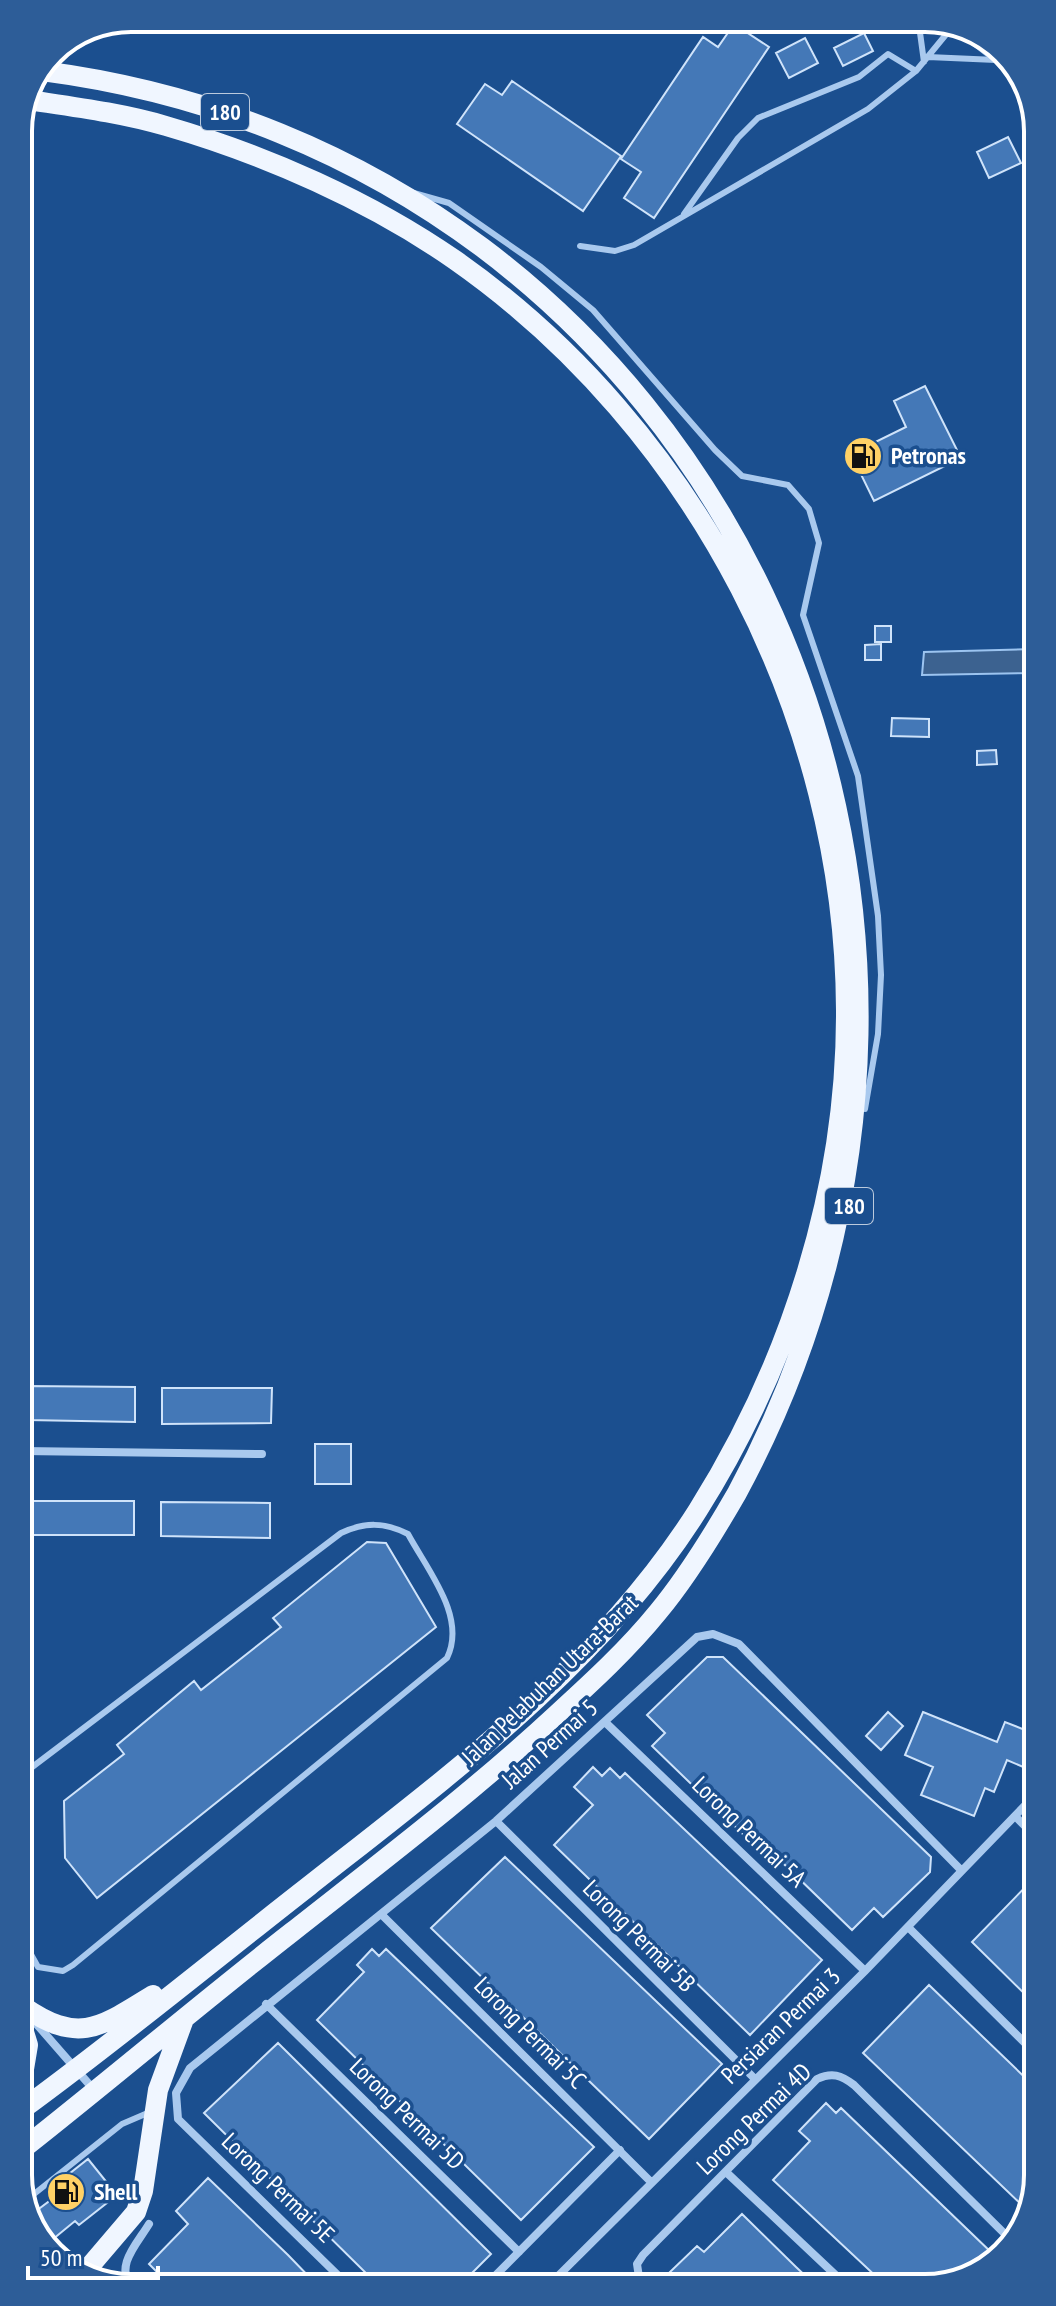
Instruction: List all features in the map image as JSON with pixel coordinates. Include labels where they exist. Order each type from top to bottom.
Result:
[{"type":"main road","name":"Jalan Pelabuhan Utara-Barat","points":[[32,2142],[186,2015],[487,1778],[605,1670],[660,1611],[737,1493],[779,1418],[813,1333],[837,1254],[862,1142],[870,973],[858,848],[818,695],[800,642],[763,568],[714,486],[665,420],[598,342],[506,261],[455,223],[328,152],[251,121],[159,93],[51,73]]},
{"type":"main road","name":"Jalan Pelabuhan Utara-Barat","points":[[32,2102],[495,1736],[573,1664],[638,1593],[691,1520],[760,1400],[793,1312],[816,1243],[829,1180],[846,1010],[842,949],[826,828],[809,761],[785,688],[745,597],[708,530],[607,394],[508,301],[454,259],[380,214],[266,161],[165,125],[37,101]]},
{"type":"main road","points":[[32,2013],[60,2027],[100,2026],[231,1947]]},
{"type":"main road","points":[[91,2265],[136,2212],[143,2191],[154,2110],[164,2067],[186,2015]]},
{"type":"street","points":[[32,1451],[262,1454]]},
{"type":"street","name":"Jalan Permai 5","points":[[178,2119],[176,2093],[190,2068],[496,1821],[697,1637],[713,1634],[739,1644],[960,1869]]},
{"type":"street","name":"Lorong Permai 5A","points":[[605,1722],[865,1971]]},
{"type":"street","name":"Persiaran Permai 3","points":[[560,2274],[865,1971],[960,1869],[1024,1808]]},
{"type":"street","points":[[1016,1817],[1024,1825]]},
{"type":"street","name":"Lorong Permai 5B","points":[[496,1821],[755,2079]]},
{"type":"street","name":"Lorong Permai 5C","points":[[381,1914],[650,2181]]},
{"type":"street","points":[[908,1927],[1024,2042]]},
{"type":"street","name":"Lorong Permai 5D","points":[[266,2004],[519,2252]]},
{"type":"street","points":[[32,2018],[96,2092]]},
{"type":"street","name":"Lorong Permai 4D","points":[[637,2274],[643,2255],[817,2079],[836,2075],[854,2085],[1004,2233]]},
{"type":"street","name":"Lorong Permai 5E","points":[[178,2119],[337,2274]]},
{"type":"street","points":[[497,2274],[620,2150]]},
{"type":"street","points":[[726,2172],[834,2274]]},
{"type":"street","points":[[124,2274],[123,2267],[149,2224]]},
{"type":"lane","points":[[921,32],[926,60]]},
{"type":"lane","points":[[580,246],[615,251],[634,245],[868,109],[916,71],[947,35]]},
{"type":"lane","points":[[682,217],[738,138],[758,118],[859,77],[888,54],[916,71]]},
{"type":"lane","points":[[926,60],[995,61]]},
{"type":"lane","points":[[396,188],[449,203],[541,267],[593,310],[715,450],[742,476],[788,485],[809,509],[819,543],[803,615],[858,776],[878,916],[881,975],[879,1019],[865,1109]]},
{"type":"lane","points":[[32,1768],[341,1533],[358,1526],[380,1524],[408,1534],[450,1612],[455,1628],[454,1645],[447,1658],[121,1928],[63,1971],[38,1967],[32,1956]]},
{"type":"lane","points":[[34,2194],[122,2124],[154,2110]]},
{"type":"water","points":[[1024,649],[1024,673],[922,675],[924,652]]},
{"type":"building","points":[[728,32],[746,32],[769,47],[654,218],[624,198],[641,172],[621,159],[703,37],[718,47]]},
{"type":"building","points":[[864,33],[873,51],[843,66],[834,48]]},
{"type":"building","points":[[805,38],[818,63],[789,78],[776,53]]},
{"type":"building","points":[[512,81],[621,156],[583,211],[457,124],[485,84],[502,95]]},
{"type":"building","points":[[1008,137],[1021,163],[989,178],[977,152]]},
{"type":"building","points":[[925,386],[961,458],[874,501],[851,454],[906,427],[894,401]]},
{"type":"building","points":[[875,626],[891,626],[891,642],[875,642]]},
{"type":"building","points":[[881,644],[881,660],[865,660],[865,645]]},
{"type":"building","points":[[892,718],[929,719],[929,737],[891,736]]},
{"type":"building","points":[[996,750],[997,764],[977,765],[977,751]]},
{"type":"building","points":[[32,1386],[135,1387],[135,1422],[32,1420]]},
{"type":"building","points":[[162,1388],[272,1388],[271,1423],[162,1424]]},
{"type":"building","points":[[315,1444],[351,1444],[351,1484],[315,1484]]},
{"type":"building","points":[[32,1501],[134,1501],[134,1535],[32,1535]]},
{"type":"building","points":[[161,1502],[270,1503],[270,1538],[161,1536]]},
{"type":"building","points":[[367,1542],[386,1543],[436,1627],[97,1898],[65,1858],[64,1801],[124,1754],[117,1745],[194,1681],[201,1690],[281,1627],[273,1618]]},
{"type":"building","points":[[707,1657],[723,1657],[931,1857],[930,1872],[883,1917],[874,1908],[852,1930],[754,1835],[749,1840],[652,1746],[665,1733],[647,1715]]},
{"type":"building","points":[[888,1712],[903,1726],[881,1750],[866,1736]]},
{"type":"building","points":[[923,1712],[997,1742],[1005,1722],[1024,1730],[1024,1767],[1007,1760],[994,1792],[985,1788],[974,1816],[921,1795],[933,1767],[905,1755]]},
{"type":"building","points":[[593,1767],[602,1776],[610,1768],[620,1778],[625,1773],[822,1960],[750,2035],[554,1845],[593,1805],[574,1787]]},
{"type":"building","points":[[505,1857],[722,2064],[649,2139],[431,1928]]},
{"type":"building","points":[[1024,1888],[1024,1993],[972,1942]]},
{"type":"building","points":[[372,1949],[379,1956],[386,1949],[594,2147],[521,2220],[317,2020],[364,1972],[357,1965]]},
{"type":"building","points":[[929,1985],[1024,2077],[1024,2175],[1020,2203],[863,2053]]},
{"type":"building","points":[[278,2043],[491,2254],[471,2274],[367,2274],[204,2113]]},
{"type":"building","points":[[826,2103],[836,2113],[841,2108],[989,2250],[957,2269],[938,2273],[873,2274],[773,2180],[810,2141],[799,2131]]},
{"type":"building","points":[[88,2159],[117,2195],[79,2225],[75,2221],[55,2237],[38,2209],[56,2196],[50,2189]]},
{"type":"building","points":[[208,2178],[306,2274],[159,2274],[149,2264],[188,2224],[176,2211]]},
{"type":"building","points":[[742,2214],[804,2274],[670,2272],[697,2246],[704,2252]]},
{"type":"place","name":"Petronas","points":[[863,456]]},
{"type":"place","name":"Shell","points":[[66,2192]]}]
